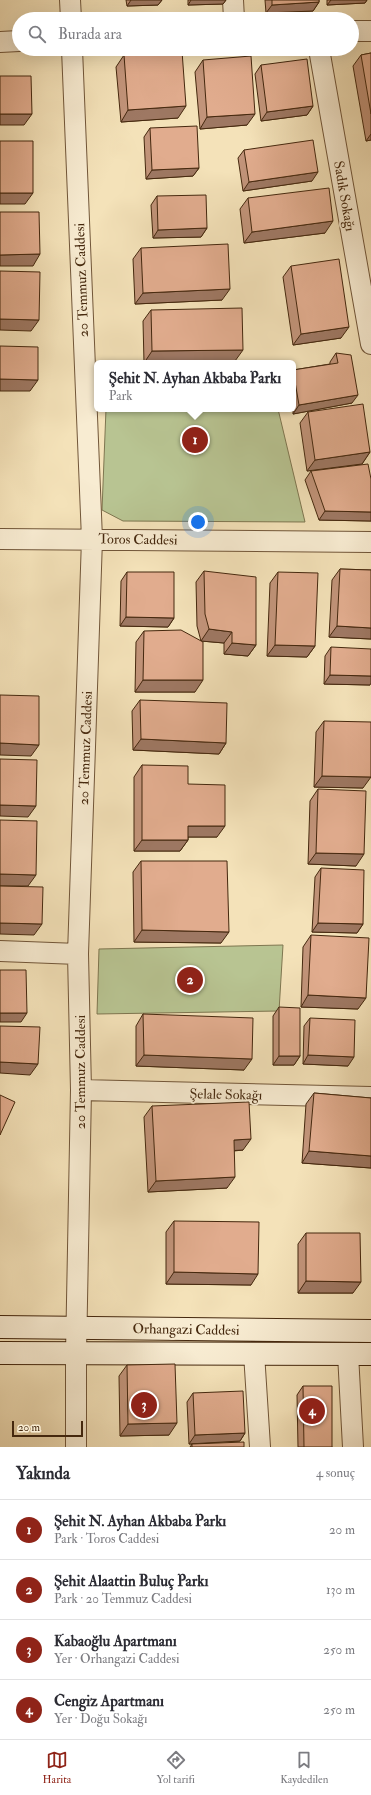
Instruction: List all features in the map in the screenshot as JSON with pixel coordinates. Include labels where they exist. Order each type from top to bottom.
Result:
[{"type":"main road","name":"Orhangazi Caddesi","points":[[0,1327],[371,1331]]},
{"type":"main road","name":"Orhangazi Caddesi","points":[[0,1354],[371,1354]]},
{"type":"street","points":[[70,0],[71,12]]},
{"type":"street","points":[[233,0],[234,12]]},
{"type":"street","points":[[359,31],[371,31]]},
{"type":"street","points":[[0,42],[12,41]]},
{"type":"street","name":"20 Temmuz Caddesi","points":[[72,56],[92,539],[78,954],[81,1090],[76,1354],[76,1447]]},
{"type":"street","name":"Sadık Sokağı","points":[[320,56],[371,344]]},
{"type":"street","name":"Toros Caddesi","points":[[0,539],[371,542]]},
{"type":"street","points":[[0,951],[78,954]]},
{"type":"street","name":"Şelale Sokağı","points":[[81,1090],[371,1098]]},
{"type":"street","points":[[254,1353],[260,1447]]},
{"type":"street","points":[[348,1354],[353,1447]]},
{"type":"green space","points":[[106,412],[279,412],[305,522],[123,521],[102,510]]},
{"type":"green space","points":[[283,945],[279,1011],[97,1014],[99,949]]},
{"type":"building","points":[[272,0],[319,0],[319,2],[272,5]]},
{"type":"building","points":[[371,53],[371,114],[361,55]]},
{"type":"building","points":[[124,56],[182,56],[186,106],[128,110]]},
{"type":"building","points":[[251,56],[255,114],[207,117],[203,60]]},
{"type":"building","points":[[307,59],[313,106],[267,112],[261,65]]},
{"type":"building","points":[[0,76],[31,76],[32,114],[0,114]]},
{"type":"building","points":[[197,126],[199,168],[152,170],[150,128]]},
{"type":"building","points":[[313,140],[318,172],[249,182],[244,150]]},
{"type":"building","points":[[0,141],[33,141],[33,193],[0,193]]},
{"type":"building","points":[[329,188],[333,221],[252,232],[248,198]]},
{"type":"building","points":[[206,195],[207,228],[158,230],[157,196]]},
{"type":"building","points":[[0,212],[39,212],[40,254],[0,255]]},
{"type":"building","points":[[228,244],[230,289],[143,293],[141,248]]},
{"type":"building","points":[[339,259],[349,327],[301,334],[291,266]]},
{"type":"building","points":[[0,271],[40,272],[39,320],[0,319]]},
{"type":"building","points":[[242,308],[243,350],[152,351],[151,310]]},
{"type":"building","points":[[0,346],[38,347],[38,380],[0,379]]},
{"type":"building","points":[[336,353],[351,355],[358,395],[299,405],[296,388],[296,370],[338,363]]},
{"type":"building","points":[[363,404],[370,452],[315,460],[308,412]]},
{"type":"building","points":[[368,464],[371,479],[371,512],[325,511],[311,471]]},
{"type":"building","points":[[340,569],[371,570],[371,628],[337,626]]},
{"type":"building","points":[[204,571],[256,577],[256,645],[232,643],[232,632],[209,629],[205,614]]},
{"type":"building","points":[[127,572],[174,572],[174,618],[126,617]]},
{"type":"building","points":[[278,572],[318,573],[315,646],[275,645]]},
{"type":"building","points":[[181,630],[203,642],[203,680],[143,680],[144,631]]},
{"type":"building","points":[[331,647],[371,649],[371,676],[330,675]]},
{"type":"building","points":[[0,695],[39,696],[39,745],[0,743]]},
{"type":"building","points":[[140,700],[227,703],[226,743],[141,739]]},
{"type":"building","points":[[324,721],[371,722],[371,777],[322,776]]},
{"type":"building","points":[[0,759],[37,760],[36,806],[0,805]]},
{"type":"building","points":[[142,765],[188,766],[188,784],[225,785],[225,826],[188,826],[188,840],[142,840]]},
{"type":"building","points":[[318,789],[366,791],[364,854],[316,853]]},
{"type":"building","points":[[0,820],[37,821],[36,875],[0,874]]},
{"type":"building","points":[[141,861],[227,861],[229,932],[142,930]]},
{"type":"building","points":[[321,868],[364,870],[363,924],[318,923]]},
{"type":"building","points":[[0,886],[43,887],[42,924],[0,923]]},
{"type":"building","points":[[311,935],[369,938],[366,998],[308,995]]},
{"type":"building","points":[[0,970],[26,970],[27,1013],[0,1013]]},
{"type":"building","points":[[279,1007],[300,1008],[300,1056],[279,1056]]},
{"type":"building","points":[[143,1014],[253,1018],[252,1059],[144,1055]]},
{"type":"building","points":[[310,1018],[355,1020],[354,1057],[308,1055]]},
{"type":"building","points":[[0,1026],[40,1027],[38,1064],[0,1062]]},
{"type":"building","points":[[314,1093],[371,1098],[371,1156],[309,1151]]},
{"type":"building","points":[[0,1095],[15,1102],[0,1135]]},
{"type":"building","points":[[249,1102],[251,1139],[234,1140],[235,1177],[156,1181],[152,1106]]},
{"type":"building","points":[[174,1221],[259,1222],[258,1274],[174,1272]]},
{"type":"building","points":[[306,1233],[360,1233],[361,1282],[306,1281]]},
{"type":"building","points":[[175,1364],[177,1423],[128,1424],[127,1365]]},
{"type":"building","points":[[303,1386],[332,1386],[332,1447],[304,1447]]},
{"type":"building","points":[[243,1391],[245,1433],[195,1435],[193,1393]]},
{"type":"building","points":[[244,1442],[244,1447],[192,1447],[192,1444]]},
{"type":"place","name":"Şehit N. Ayhan Akbaba Parkı","points":[[195,440]]},
{"type":"place","name":"Şehit Alaattin Buluç Parkı","points":[[190,980]]},
{"type":"place","name":"Kabaoğlu Apartmanı","points":[[144,1405]]},
{"type":"place","name":"Cengiz Apartmanı","points":[[312,1411]]}]
